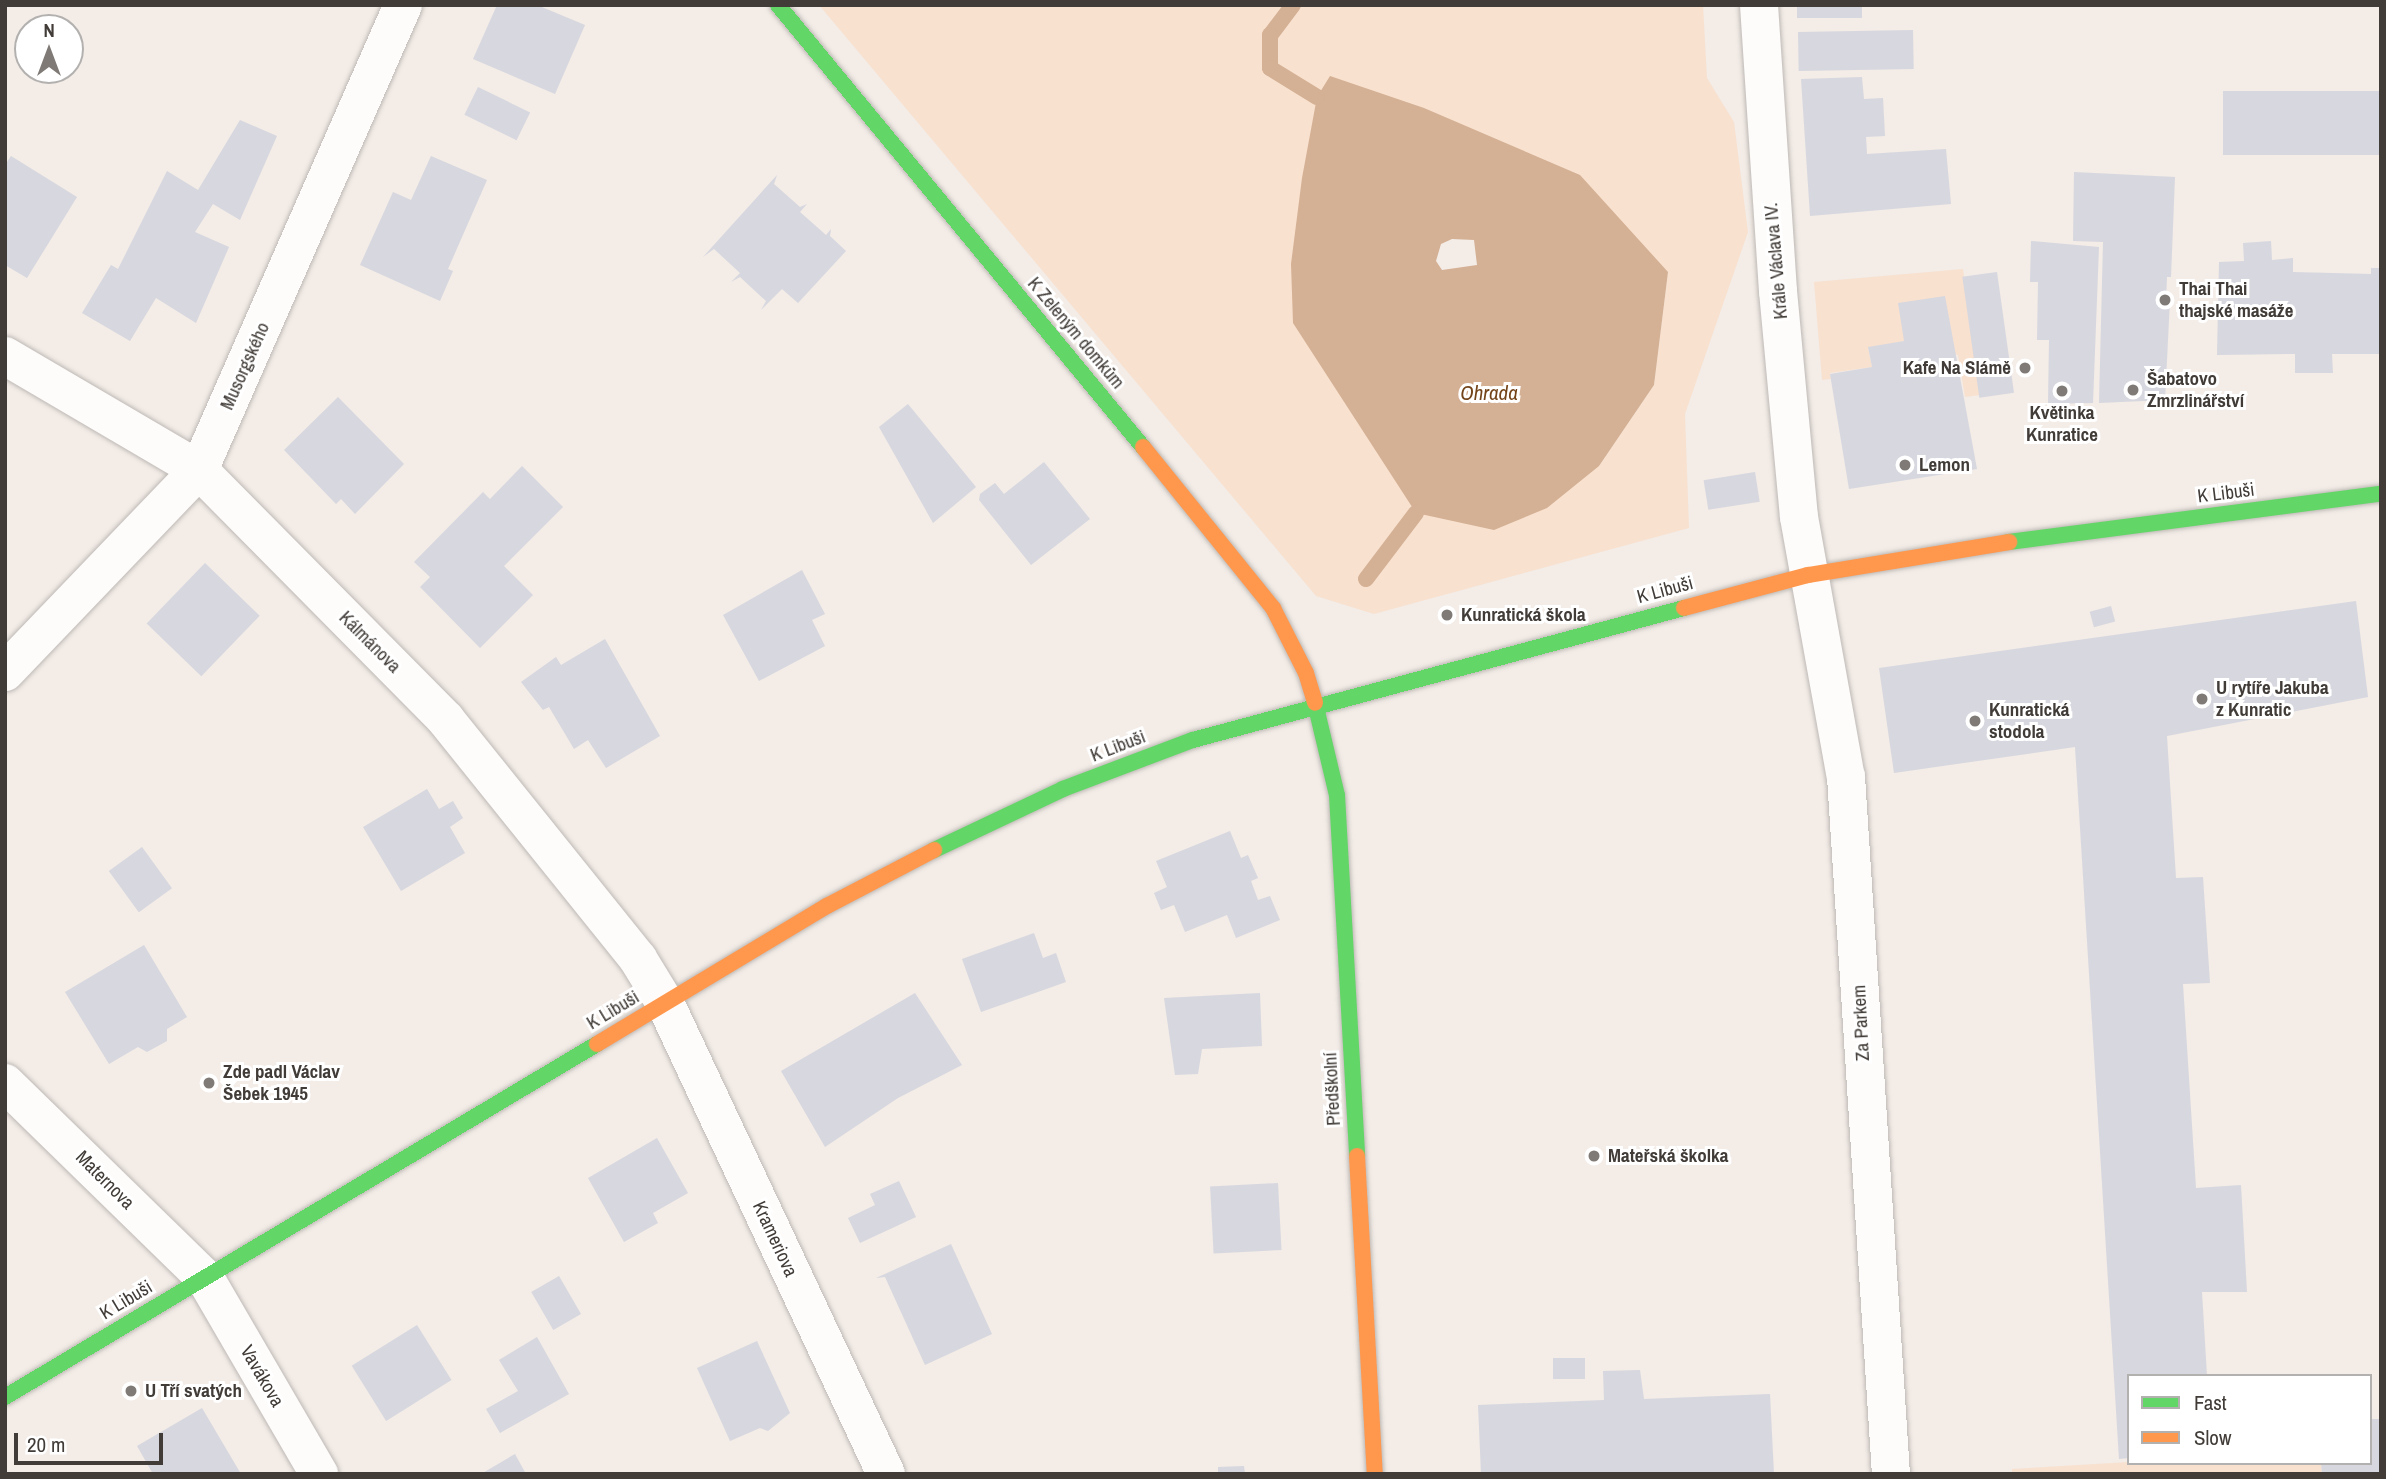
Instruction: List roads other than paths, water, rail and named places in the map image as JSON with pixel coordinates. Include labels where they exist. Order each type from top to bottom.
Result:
[{"type":"street","name":"Musorgského","points":[[5,672],[199,470],[403,5]]},
{"type":"street","name":"K Zeleným domkům","points":[[778,5],[1273,608],[1317,704]]},
{"type":"street","name":"Krále Václava IV.","points":[[1759,5],[1778,292],[1799,517],[1808,575]]},
{"type":"street","name":"Kálmánova","points":[[5,356],[199,470],[446,720],[638,959],[665,1003]]},
{"type":"street","name":"K Libuši","points":[[5,1397],[665,1003],[908,863],[1063,789],[1193,740],[1317,704],[1808,575],[2049,535],[2381,494]]},
{"type":"street","name":"Za Parkem","points":[[1808,575],[1846,777],[1891,1474]]},
{"type":"street","name":"Předškolní","points":[[1317,704],[1337,795],[1375,1474]]},
{"type":"street","name":"Krameriova","points":[[665,1003],[886,1474]]},
{"type":"street","name":"Maternova","points":[[5,1083],[205,1278]]},
{"type":"street","name":"Vavákova","points":[[205,1278],[319,1474]]},
{"type":"water","name":"Ohrada","points":[[1330,76],[1424,108],[1580,175],[1668,272],[1654,385],[1599,466],[1547,508],[1494,530],[1416,513],[1293,323],[1291,264],[1302,178],[1317,97]],"holes":[[[1452,239],[1474,240],[1477,265],[1442,270],[1436,261],[1441,244]]]},
{"type":"waterway","points":[[1293,5],[1270,35],[1270,68],[1317,97]]},
{"type":"waterway","points":[[1366,579],[1416,513]]},
{"type":"place","name":"Thai Thai thajské masáže","points":[[2165,300]]},
{"type":"place","name":"Kafe Na Slámě","points":[[2025,368]]},
{"type":"place","name":"Šabatovo Zmrzlinářství","points":[[2133,390]]},
{"type":"place","name":"Květinka Kunratice","points":[[2062,391]]},
{"type":"place","name":"Lemon","points":[[1905,465]]},
{"type":"place","name":"Kunratická škola","points":[[1447,615]]},
{"type":"place","name":"U rytíře Jakuba z Kunratic","points":[[2202,699]]},
{"type":"place","name":"Kunratická stodola","points":[[1975,721]]},
{"type":"place","name":"Zde padl Václav Šebek 1945","points":[[209,1083]]},
{"type":"place","name":"Mateřská školka","points":[[1594,1156]]},
{"type":"place","name":"U Tří svatých","points":[[131,1391]]}]
